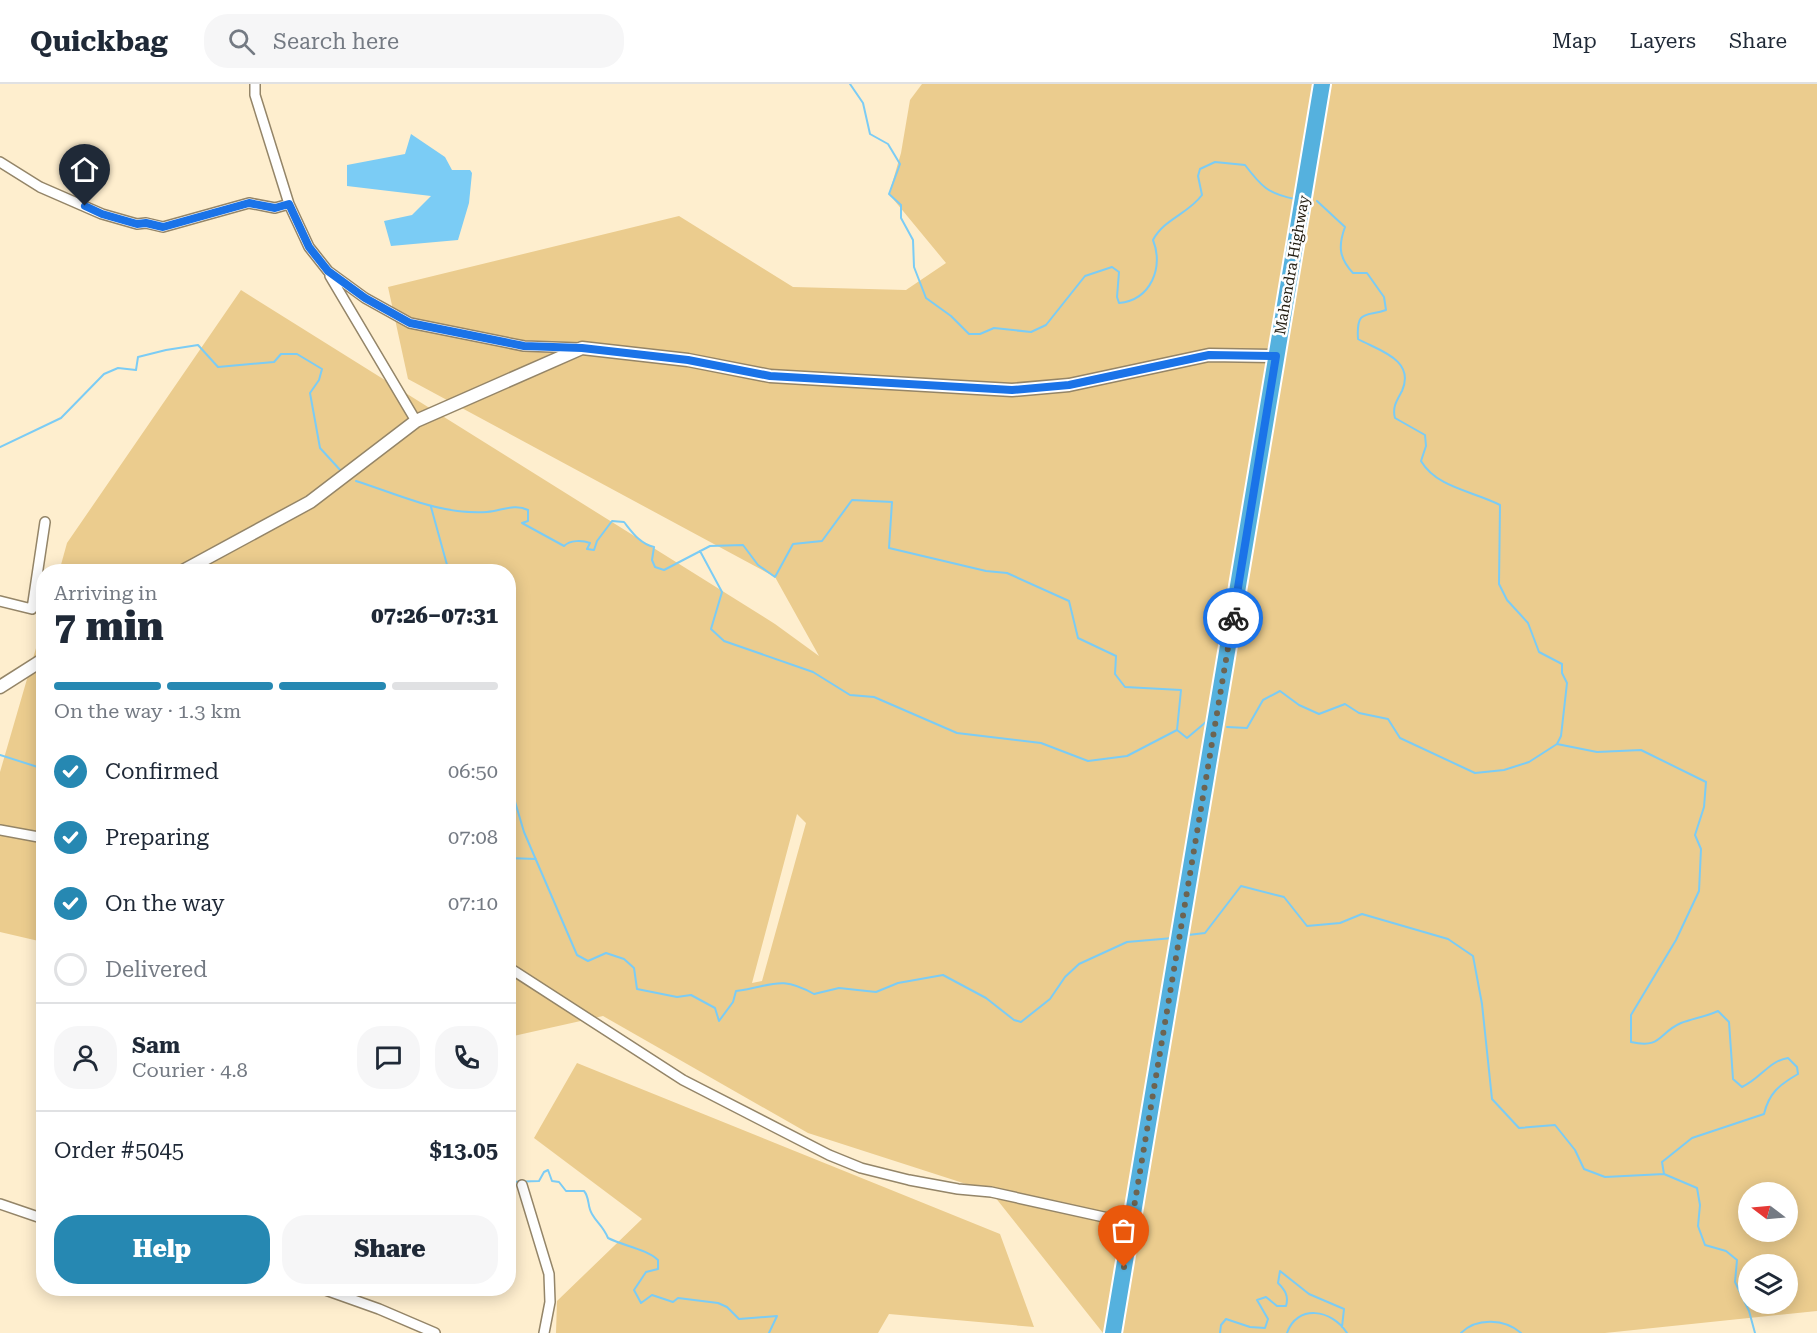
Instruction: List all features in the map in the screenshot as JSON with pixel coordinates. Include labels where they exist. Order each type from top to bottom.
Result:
[{"type":"highway","name":"Mahendra Highway","points":[[1113,1333],[1322,84]]},
{"type":"street","points":[[255,84],[255,95],[289,204],[309,247],[328,271],[416,421]]},
{"type":"street","points":[[0,162],[40,187],[102,214],[137,224],[146,223],[163,227],[249,203],[275,208],[289,204]]},
{"type":"street","points":[[328,271],[365,298],[410,323],[524,346],[582,348],[688,360],[770,376],[1012,390],[1069,385],[1209,355],[1276,356]]},
{"type":"street","points":[[196,564],[310,502],[416,421],[582,348]]},
{"type":"street","points":[[39,564],[45,522]]},
{"type":"street","points":[[0,601],[32,609],[36,582]]},
{"type":"street","points":[[0,687],[36,664]]},
{"type":"street","points":[[0,830],[36,837]]},
{"type":"street","points":[[516,972],[684,1080],[829,1155],[861,1168],[909,1180],[958,1190],[991,1192],[1131,1223]]},
{"type":"street","points":[[522,1185],[549,1274],[550,1302],[544,1333]]},
{"type":"street","points":[[0,1204],[36,1216]]},
{"type":"street","points":[[342,1296],[435,1333]]},
{"type":"shaded area","points":[[922,84],[1817,84],[1817,1311],[1798,1313],[1798,1254],[1738,1254],[1738,1314],[1788,1314],[1605,1333],[1103,1333],[991,1192],[808,1133],[603,1016],[516,1035],[516,564],[61,564],[67,543],[241,290],[775,624],[819,656],[775,577],[408,379],[388,287],[679,216],[793,287],[906,290],[946,263],[889,194],[901,153],[910,100]],"holes":[[[797,814],[806,823],[762,981],[752,983]]]},
{"type":"shaded area","points":[[36,648],[36,940],[0,932],[0,772]]},
{"type":"shaded area","points":[[577,1063],[1000,1234],[1034,1327],[889,1314],[878,1333],[556,1333],[557,1301],[642,1219],[534,1138]]},
{"type":"water","points":[[411,134],[445,157],[452,170],[470,170],[472,173],[469,203],[458,240],[391,246],[384,221],[412,215],[431,196],[347,186],[347,165],[405,154]]},
{"type":"waterway","points":[[850,84],[863,103],[870,134],[888,144],[900,164],[889,194],[901,205],[901,218],[913,240],[914,267],[926,298],[951,316],[969,334],[980,334],[994,328],[1031,332],[1046,325],[1085,276],[1112,267],[1119,272],[1117,297],[1119,303],[1139,296],[1147,289],[1156,271],[1156,250],[1153,240],[1163,227],[1202,195],[1198,176],[1200,169],[1215,162],[1245,165],[1266,188],[1278,195],[1295,199]]},
{"type":"waterway","points":[[1317,201],[1345,227],[1341,240],[1341,252],[1348,267],[1353,273],[1367,273],[1384,297],[1386,310],[1364,315],[1361,318],[1358,339],[1392,357],[1404,371],[1405,380],[1395,407],[1395,418],[1425,435],[1426,446],[1421,461],[1436,477],[1456,488],[1500,505],[1499,584],[1507,600],[1528,623],[1539,652],[1562,664],[1562,673],[1567,683],[1561,736],[1557,744]]},
{"type":"waterway","points":[[0,447],[61,418],[104,374],[118,368],[136,370],[138,357],[198,345],[218,367],[274,362],[281,354],[297,354],[322,369],[319,380],[310,393],[320,448],[342,472]]},
{"type":"waterway","points":[[356,481],[420,503],[453,510],[487,512],[513,507],[523,508],[528,510],[528,521],[522,523],[564,546],[583,541],[590,543],[587,549],[594,550],[597,541],[612,521],[624,522],[640,540],[654,547],[652,560],[655,567],[664,570],[710,546],[743,545],[758,565],[775,577],[793,544],[822,541],[852,500],[892,502],[889,548],[986,571],[1007,573],[1069,601],[1078,638],[1116,656],[1115,674],[1125,687],[1181,690],[1177,730],[1187,738],[1206,722]]},
{"type":"waterway","points":[[431,507],[447,564]]},
{"type":"waterway","points":[[700,551],[722,592],[711,629],[724,641],[813,672],[850,695],[874,697],[957,733],[1041,743],[1088,761],[1127,756],[1177,730]]},
{"type":"waterway","points":[[1227,727],[1247,728],[1263,700],[1280,691],[1299,705],[1319,714],[1345,704],[1359,713],[1388,719],[1400,738],[1475,773],[1504,770],[1529,762],[1557,744],[1597,752],[1641,750],[1706,782],[1704,807],[1695,835],[1701,849],[1699,891],[1676,940],[1631,1015],[1631,1042],[1641,1044],[1654,1042],[1681,1023],[1718,1011],[1729,1022],[1733,1079],[1742,1087],[1781,1060],[1788,1058],[1797,1067],[1798,1074],[1776,1090],[1764,1114],[1692,1138],[1662,1162],[1664,1174],[1697,1188],[1700,1205],[1698,1226],[1705,1245],[1726,1251],[1737,1260],[1735,1282],[1749,1311],[1755,1333]]},
{"type":"waterway","points":[[0,755],[36,766]]},
{"type":"waterway","points":[[516,805],[524,832],[577,955],[588,961],[606,953],[624,959],[634,968],[637,989],[677,997],[691,995],[715,1008],[719,1021],[733,1002],[736,991],[783,983],[814,994],[839,988],[876,992],[898,983],[943,975],[986,998],[1014,1020],[1021,1022],[1050,999],[1065,977],[1079,964],[1127,942],[1173,938]]},
{"type":"waterway","points":[[516,858],[536,859]]},
{"type":"waterway","points":[[1188,935],[1205,933],[1241,886],[1284,897],[1307,926],[1340,923],[1362,914],[1448,939],[1473,956],[1482,1004],[1492,1099],[1519,1128],[1555,1125],[1575,1150],[1584,1169],[1605,1177],[1664,1174]]},
{"type":"waterway","points":[[516,1182],[539,1181],[544,1172],[548,1170],[552,1181],[559,1182],[566,1191],[584,1191],[590,1211],[608,1238],[647,1253],[658,1260],[658,1269],[646,1272],[634,1290],[641,1303],[652,1295],[673,1302],[678,1298],[718,1303],[727,1307],[739,1319],[777,1316],[769,1333]]},
{"type":"waterway","points":[[1220,1333],[1221,1325],[1226,1319],[1250,1327],[1265,1328],[1268,1319],[1257,1300],[1266,1297],[1277,1306],[1286,1306],[1286,1293],[1278,1283],[1280,1271],[1309,1294],[1344,1309],[1342,1327]]},
{"type":"waterway","points":[[1287,1333],[1298,1317],[1315,1313],[1333,1319],[1347,1333]]},
{"type":"waterway","points":[[1461,1333],[1483,1322],[1507,1325],[1521,1333]]},
{"type":"way so far","points":[[1124,1267],[1233,618]]},
{"type":"route","points":[[85,206],[102,214],[137,224],[146,223],[163,227],[184,219],[249,203],[275,208],[289,204],[309,247],[328,271],[365,298],[410,323],[524,346],[582,348],[688,360],[770,376],[1012,390],[1069,385],[1209,355],[1276,356],[1233,618]]}]
